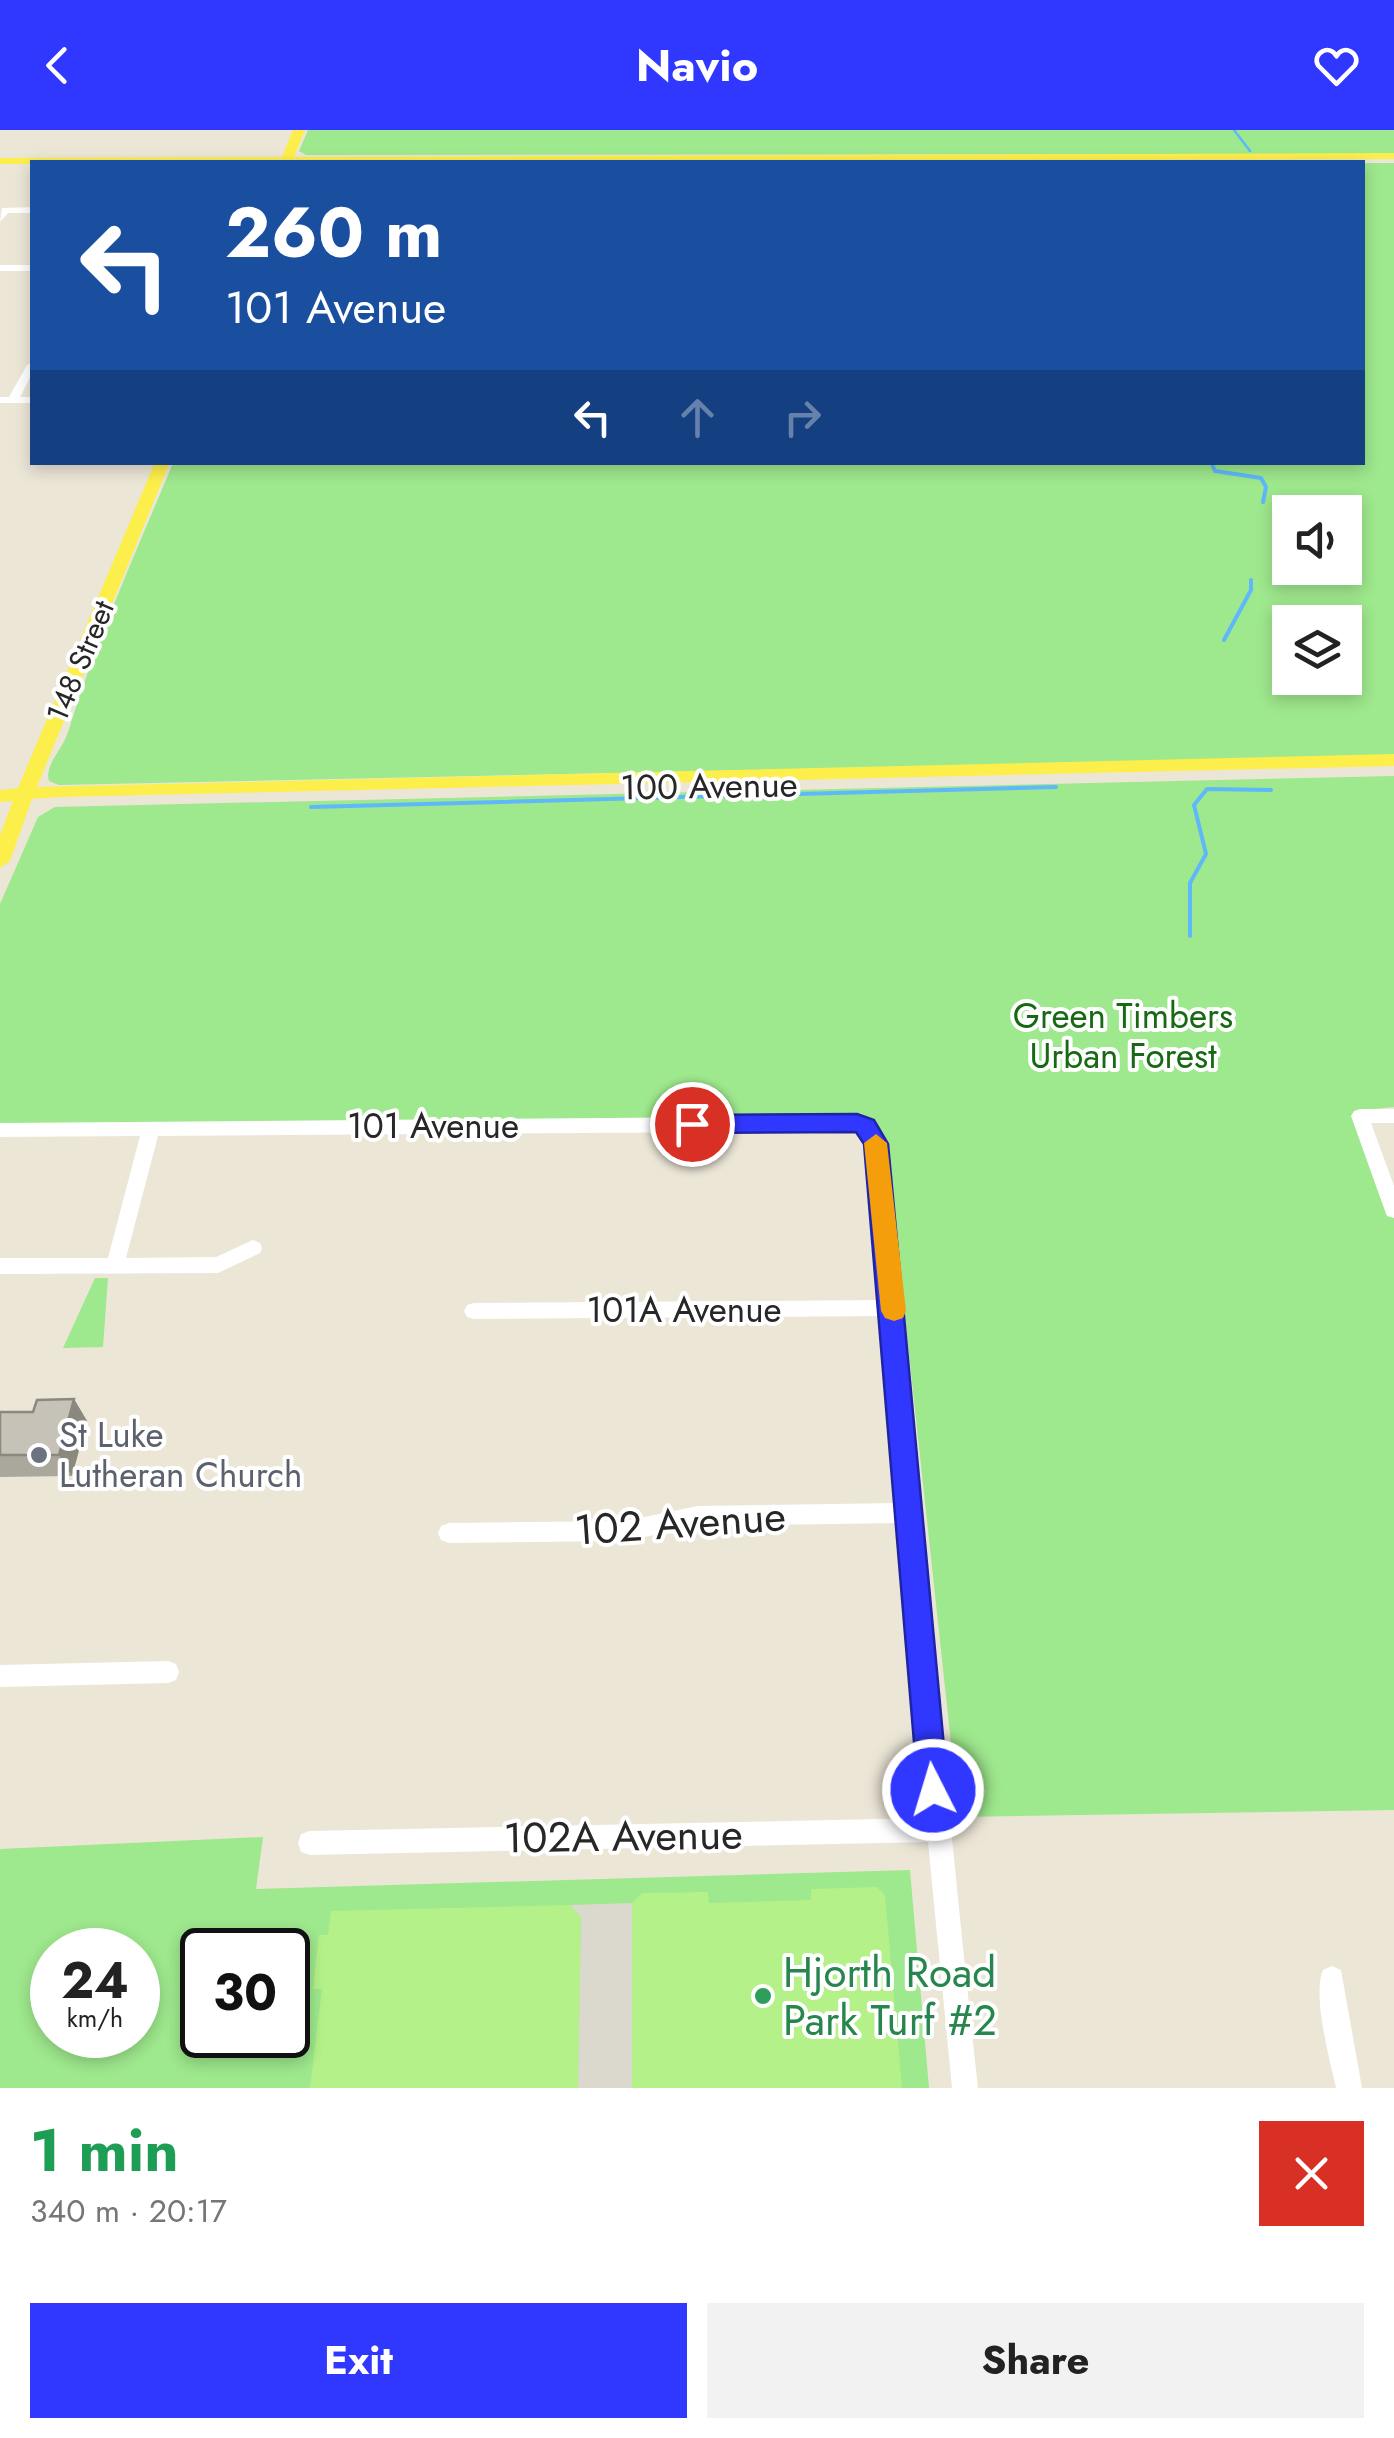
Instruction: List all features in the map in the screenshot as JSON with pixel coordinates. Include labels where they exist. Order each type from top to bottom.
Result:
[{"type":"main road","points":[[287,160],[299,130]]},
{"type":"main road","points":[[43,160],[1394,159]]},
{"type":"main road","points":[[1188,160],[1394,159]]},
{"type":"main road","points":[[0,161],[30,160]]},
{"type":"main road","name":"148 Street","points":[[0,861],[162,465]]},
{"type":"main road","name":"100 Avenue","points":[[0,796],[60,791],[1394,760]]},
{"type":"main road","name":"100 Avenue","points":[[24,796],[57,801],[1394,771]]},
{"type":"street","points":[[0,219],[6,210],[30,210]]},
{"type":"street","points":[[0,268],[30,268]]},
{"type":"street","points":[[6,400],[30,368]]},
{"type":"street","points":[[1394,1116],[1360,1116],[1394,1211]]},
{"type":"street","name":"101 Avenue","points":[[0,1130],[857,1123],[866,1126],[876,1144],[894,1308]]},
{"type":"street","points":[[115,1266],[150,1128]]},
{"type":"street","points":[[0,1266],[218,1265],[252,1248]]},
{"type":"street","points":[[894,1308],[936,1830],[964,2088]]},
{"type":"street","name":"101A Avenue","points":[[474,1311],[894,1308]]},
{"type":"street","name":"102 Avenue","points":[[449,1533],[625,1531],[698,1516],[910,1513]]},
{"type":"street","points":[[0,1676],[168,1672]]},
{"type":"street","name":"102A Avenue","points":[[310,1843],[936,1830]]},
{"type":"street","points":[[1332,1979],[1337,2032],[1349,2088]]},
{"type":"green space","points":[[308,130],[1394,130],[1394,154],[306,155],[299,151]]},
{"type":"green space","points":[[1365,163],[1394,163],[1394,756],[59,785],[49,781],[51,763],[66,738],[91,664],[172,465],[1365,465]]},
{"type":"green space","name":"Green Timbers Urban Forest","points":[[1394,776],[1394,1107],[1374,1109],[1368,1118],[1394,1197],[1394,1810],[959,1817],[886,1141],[876,1120],[0,1127],[0,904],[38,817],[55,807]]},
{"type":"green space","points":[[95,1278],[108,1278],[103,1347],[63,1348]]},
{"type":"green space","points":[[263,1837],[256,1889],[910,1870],[929,2088],[0,2088],[0,1849]]},
{"type":"green space","name":"Hjorth Road Park Turf #2","points":[[877,1887],[885,1895],[902,2088],[632,2088],[632,1903],[642,1893],[708,1892],[709,1903],[811,1900],[811,1889]]},
{"type":"green space","points":[[570,1905],[581,1917],[578,2088],[310,2088],[322,1989],[313,1989],[319,1935],[328,1935],[331,1911]]},
{"type":"shaded area","points":[[632,1903],[632,2088],[578,2088],[581,1917],[570,1905]]},
{"type":"building","points":[[74,1399],[59,1455],[0,1455],[0,1412],[33,1412],[37,1400]]},
{"type":"waterway","points":[[1234,130],[1250,151]]},
{"type":"waterway","points":[[1212,465],[1215,471],[1261,478],[1266,487],[1263,502]]},
{"type":"waterway","points":[[1224,640],[1251,590],[1251,580]]},
{"type":"waterway","points":[[311,807],[1056,787]]},
{"type":"waterway","points":[[1190,936],[1190,883],[1206,854],[1194,805],[1207,789],[1271,790]]},
{"type":"slow traffic","points":[[876,1143],[894,1311]]},
{"type":"place","name":"St Luke Lutheran Church","points":[[39,1455]]},
{"type":"place","name":"Hjorth Road Park Turf #2","points":[[763,1996]]},
{"type":"route","points":[[692,1124],[857,1123],[866,1126],[876,1144],[894,1308],[933,1790]]}]
